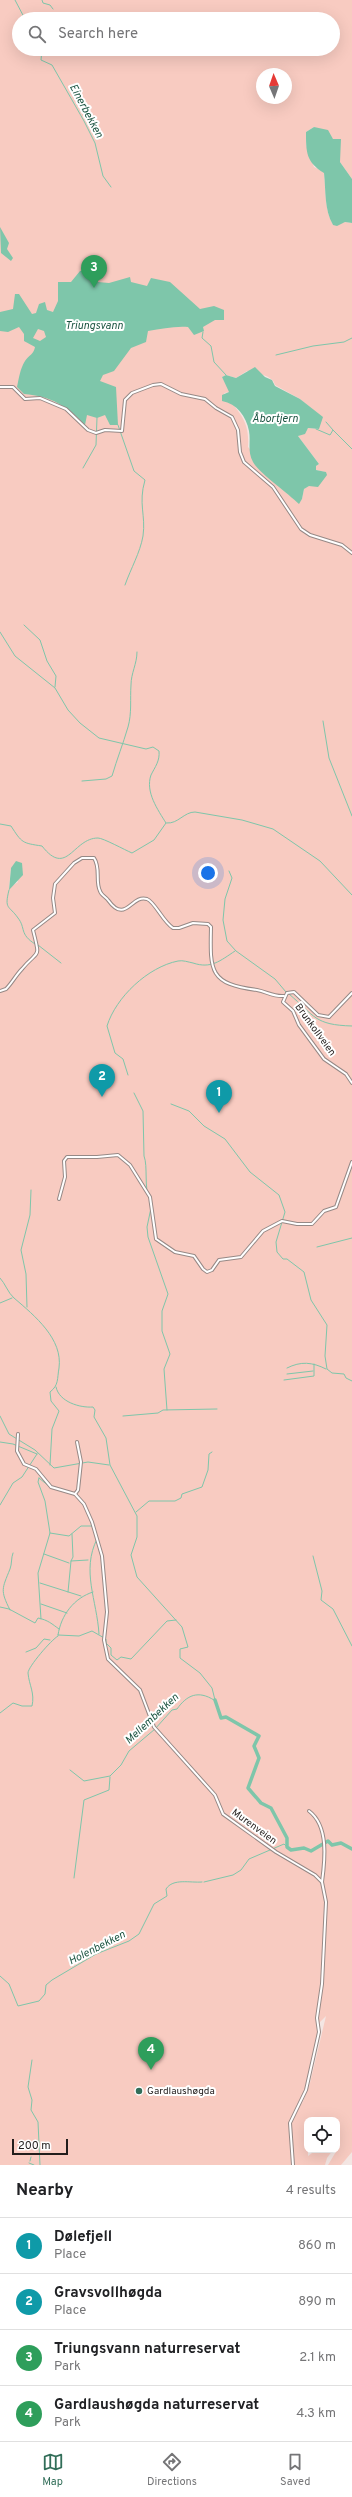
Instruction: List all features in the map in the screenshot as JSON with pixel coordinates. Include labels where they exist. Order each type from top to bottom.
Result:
[{"type":"street","points":[[0,387],[13,387],[25,399],[40,398],[66,409],[88,430],[96,433],[105,430],[122,431],[125,400],[132,393],[153,385],[161,384],[182,394],[203,398],[232,417],[238,430],[240,452],[244,462],[273,487],[301,529],[310,535],[342,545],[352,553]]},
{"type":"street","points":[[0,991],[6,989],[13,978],[36,956],[37,945],[33,930],[55,913],[53,903],[56,884],[74,863],[88,857],[94,858],[97,863],[100,891],[114,908],[119,909],[129,907],[138,899],[144,898],[150,900],[159,915],[173,928],[180,928],[193,923],[208,924],[210,927],[211,965],[220,979],[234,987],[260,991],[278,997],[284,996]]},
{"type":"street","name":"Brunkollveien","points":[[352,993],[338,1006],[332,1015],[325,1017],[316,1012],[298,993],[290,992],[284,996],[285,1005],[293,1011],[299,1025],[324,1059],[346,1074],[352,1083]]},
{"type":"street","points":[[59,1199],[65,1176],[64,1164],[67,1157],[97,1158],[118,1155],[130,1165],[137,1179],[150,1197],[156,1239],[175,1252],[194,1256],[203,1269],[207,1272],[212,1270],[219,1260],[240,1258],[263,1231],[282,1221],[297,1224],[312,1224],[324,1211],[336,1207],[352,1162]]},
{"type":"street","points":[[18,1434],[17,1451],[24,1464],[36,1469],[51,1487],[75,1494],[78,1490],[81,1462],[77,1442]]},
{"type":"street","name":"Murenveien","points":[[75,1494],[87,1509],[100,1545],[107,1604],[104,1640],[108,1659],[140,1690],[154,1727],[215,1795],[223,1814],[276,1852],[315,1875],[322,1882]]},
{"type":"street","points":[[293,2165],[290,2146],[290,2123],[306,2090],[319,2032],[317,2018],[322,1984],[326,1902],[322,1882],[322,1830],[317,1817],[309,1811]]},
{"type":"shaded area","points":[[0,0],[352,0],[352,179],[340,162],[340,154],[333,139],[314,127],[306,132],[306,145],[314,167],[324,172],[328,212],[333,225],[345,222],[352,223],[352,2152],[341,2165],[328,2165],[335,2153],[340,2153],[340,2117],[304,2117],[304,2153],[308,2153],[308,2156],[312,2153],[331,2153],[327,2158],[325,2165],[0,2165]],"holes":[[[247,371],[271,379],[275,385],[300,399],[320,416],[318,429],[308,428],[298,436],[319,464],[316,466],[316,470],[325,472],[304,489],[302,499],[299,503],[248,447],[245,423],[239,412],[224,393],[230,392],[222,377],[226,375],[236,378]],[[11,868],[18,882],[9,888]],[[326,2016],[310,2083],[302,2104],[320,2022]]]},
{"type":"water","points":[[314,127],[328,130],[333,139],[341,139],[340,162],[352,179],[352,223],[345,222],[337,226],[333,225],[330,219],[326,200],[324,173],[310,160],[307,151],[306,132]]},
{"type":"water","points":[[0,227],[9,243],[7,249],[13,258],[11,261],[1,253]]},
{"type":"water","name":"Triungsvann","points":[[96,269],[95,276],[98,282],[109,283],[130,277],[131,282],[147,286],[151,278],[170,282],[200,309],[214,306],[224,310],[224,320],[215,320],[203,327],[204,331],[194,335],[188,327],[173,327],[148,331],[146,342],[131,348],[114,371],[103,375],[100,381],[116,387],[118,425],[110,425],[105,415],[97,418],[87,415],[85,425],[72,412],[58,403],[42,397],[24,394],[17,387],[19,377],[23,364],[34,351],[35,347],[24,341],[24,334],[19,327],[8,332],[0,331],[0,312],[13,309],[15,294],[19,294],[32,314],[36,313],[39,304],[45,302],[47,310],[53,312],[58,301],[58,282],[71,282],[80,271]],"holes":[[[38,329],[44,331],[46,337],[40,341],[33,338]]]},
{"type":"water","name":"Åbortjern","points":[[255,367],[265,377],[272,380],[275,386],[300,399],[323,417],[319,429],[308,428],[305,434],[298,436],[319,464],[316,466],[316,470],[326,472],[327,475],[318,487],[309,486],[304,489],[302,499],[299,504],[267,477],[253,462],[250,454],[250,435],[246,420],[236,408],[222,401],[222,395],[229,392],[222,377],[226,375],[236,378]]},
{"type":"water","points":[[16,861],[22,863],[23,875],[9,890],[11,868]]},
{"type":"waterway","name":"Einerbekken","points":[[15,0],[21,12]]},
{"type":"waterway","points":[[42,0],[43,3],[50,5],[53,9]]},
{"type":"waterway","name":"Einerbekken","points":[[41,56],[41,60],[52,65],[84,121],[95,143],[103,176],[111,187]]},
{"type":"waterway","points":[[203,332],[202,338],[211,346],[214,362],[226,375]]},
{"type":"waterway","points":[[276,355],[313,346],[344,342],[352,338]]},
{"type":"waterway","points":[[83,468],[96,445],[97,418]]},
{"type":"waterway","points":[[326,422],[333,430]]},
{"type":"waterway","points":[[118,425],[134,471],[145,480],[142,496],[144,522],[142,542],[125,585]]},
{"type":"waterway","points":[[316,429],[330,435],[333,430],[352,449]]},
{"type":"waterway","points":[[24,625],[40,640],[47,661],[56,676],[55,687]]},
{"type":"waterway","points":[[0,632],[15,656],[55,688],[68,710],[80,723],[99,738],[146,749],[153,747],[159,751],[158,761],[151,775],[150,788],[153,800],[166,823]]},
{"type":"waterway","points":[[82,781],[106,779],[112,776],[129,722],[131,681],[137,652]]},
{"type":"waterway","points":[[323,721],[329,758],[352,816]]},
{"type":"waterway","points":[[167,823],[174,822],[188,814],[195,812],[242,820],[273,829],[320,861],[352,895]]},
{"type":"waterway","points":[[0,824],[11,826],[20,839],[26,843],[42,846],[51,855],[58,858],[64,858],[82,844],[89,840],[98,838],[132,853],[154,840],[166,823]]},
{"type":"waterway","points":[[229,871],[232,878],[225,899],[223,920],[227,941],[236,951],[275,979],[286,992]]},
{"type":"waterway","points":[[9,890],[7,901],[8,907],[15,914],[27,937],[35,944]]},
{"type":"waterway","points":[[38,945],[61,963]]},
{"type":"waterway","points":[[128,1075],[123,1059],[115,1053],[107,1026],[111,1015],[126,994],[145,977],[167,964],[178,961],[186,961],[199,965],[205,965],[220,961],[235,951]]},
{"type":"waterway","points":[[289,994],[316,1018],[330,1024],[352,1026]]},
{"type":"waterway","points":[[134,1093],[143,1111],[144,1156],[149,1198]]},
{"type":"waterway","points":[[171,1104],[189,1111],[204,1126],[225,1139],[250,1172],[279,1195],[285,1212],[276,1242],[277,1252],[283,1259],[287,1259],[304,1272],[311,1300],[327,1325],[325,1356],[327,1369],[332,1373],[344,1374],[346,1378],[352,1381]]},
{"type":"waterway","points":[[27,1307],[26,1274],[21,1250],[30,1215],[31,1190]]},
{"type":"waterway","points":[[151,1208],[147,1227],[148,1237],[168,1294],[162,1311],[162,1331],[170,1354],[164,1369],[167,1410]]},
{"type":"waterway","points":[[317,1247],[352,1238]]},
{"type":"waterway","points":[[0,1278],[12,1296],[39,1320],[57,1347],[59,1357],[58,1379],[55,1387],[50,1392],[51,1401],[59,1411],[52,1429],[50,1465]]},
{"type":"waterway","points":[[0,1303],[12,1298]]},
{"type":"waterway","points":[[287,1368],[297,1364],[306,1363],[326,1369]]},
{"type":"waterway","points":[[284,1380],[314,1376],[314,1364]]},
{"type":"waterway","points":[[287,1374],[313,1371]]},
{"type":"waterway","points":[[56,1387],[61,1397],[71,1403],[93,1407],[95,1410],[94,1417],[106,1438],[110,1465],[137,1516],[137,1537],[131,1555],[137,1577],[182,1627],[188,1647],[180,1649],[180,1658],[200,1673],[212,1688],[215,1700]]},
{"type":"waterway","points":[[123,1416],[158,1413],[163,1410],[217,1409]]},
{"type":"waterway","points":[[0,1416],[9,1434],[35,1450],[54,1468],[88,1462],[109,1465]]},
{"type":"waterway","points":[[0,1442],[13,1444],[37,1454]]},
{"type":"waterway","points":[[136,1512],[149,1501],[175,1501],[181,1498],[182,1494],[202,1487],[208,1470],[209,1454],[212,1452]]},
{"type":"waterway","points":[[0,1505],[13,1483],[22,1477],[37,1454]]},
{"type":"waterway","points":[[39,1478],[50,1487],[58,1490]]},
{"type":"waterway","points":[[39,1478],[38,1482],[45,1501],[50,1533],[38,1573],[41,1619]]},
{"type":"waterway","points":[[80,1501],[84,1506]]},
{"type":"waterway","points":[[50,1533],[69,1536],[81,1526],[93,1526]]},
{"type":"waterway","points":[[68,1592],[71,1561],[73,1557],[72,1534]]},
{"type":"waterway","points":[[97,1539],[92,1551],[90,1574],[99,1634]]},
{"type":"waterway","points":[[10,1610],[3,1594],[3,1590],[11,1567],[13,1553]]},
{"type":"waterway","points":[[44,1554],[69,1563]]},
{"type":"waterway","points":[[313,1556],[322,1591],[321,1600],[333,1609],[352,1646]]},
{"type":"waterway","points":[[71,1561],[88,1560]]},
{"type":"waterway","points":[[40,1583],[81,1596]]},
{"type":"waterway","points":[[58,1635],[65,1614],[80,1598],[93,1592]]},
{"type":"waterway","points":[[41,1604],[67,1613]]},
{"type":"waterway","points":[[0,1607],[9,1609],[35,1623],[38,1618],[45,1620],[59,1629]]},
{"type":"waterway","points":[[58,1635],[79,1636],[92,1631],[106,1639],[106,1643],[111,1648],[111,1655],[117,1660],[121,1657],[131,1659],[167,1621],[176,1620]]},
{"type":"waterway","points":[[0,1713],[13,1703],[22,1706],[32,1706],[33,1697],[28,1673],[29,1670],[40,1654],[58,1636]]},
{"type":"waterway","points":[[26,1652],[36,1648],[44,1639],[50,1640]]},
{"type":"waterway","name":"Mellembekken","points":[[70,1770],[84,1781],[110,1776],[121,1765],[129,1751],[155,1729],[172,1710],[177,1709],[189,1697],[203,1695],[214,1700]]},
{"type":"waterway","points":[[215,1700],[221,1718],[226,1717],[259,1736],[254,1746],[259,1758],[248,1788],[261,1803],[271,1808],[287,1838],[287,1847],[291,1850],[304,1848],[311,1851],[328,1841],[332,1845],[341,1843],[352,1849]]},
{"type":"waterway","points":[[74,1878],[84,1800],[109,1790],[110,1777]]},
{"type":"waterway","name":"Holenbekken","points":[[204,1882],[233,1875],[241,1870],[249,1859],[284,1844],[287,1847]]},
{"type":"waterway","name":"Holenbekken","points":[[0,1976],[9,1984],[18,2006],[39,2001],[45,1994],[46,1985],[52,1980],[96,1954],[129,1941],[139,1934],[154,1904],[167,1896],[166,1889],[173,1883],[202,1882]]},
{"type":"waterway","points":[[32,2060],[28,2087],[32,2100],[31,2110],[38,2122],[40,2165]]},
{"type":"waterway","points":[[30,2161],[31,2157]]},
{"type":"waterway","points":[[29,2163],[34,2165]]},
{"type":"place","name":"Triungsvann naturreservat","points":[[94,288]]},
{"type":"place","name":"Gravsvollhøgda","points":[[102,1097]]},
{"type":"place","name":"Dølefjell","points":[[219,1113]]},
{"type":"place","name":"Gardlaushøgda naturreservat","points":[[151,2070]]},
{"type":"place","name":"Gardlaushøgda","points":[[139,2091]]}]
